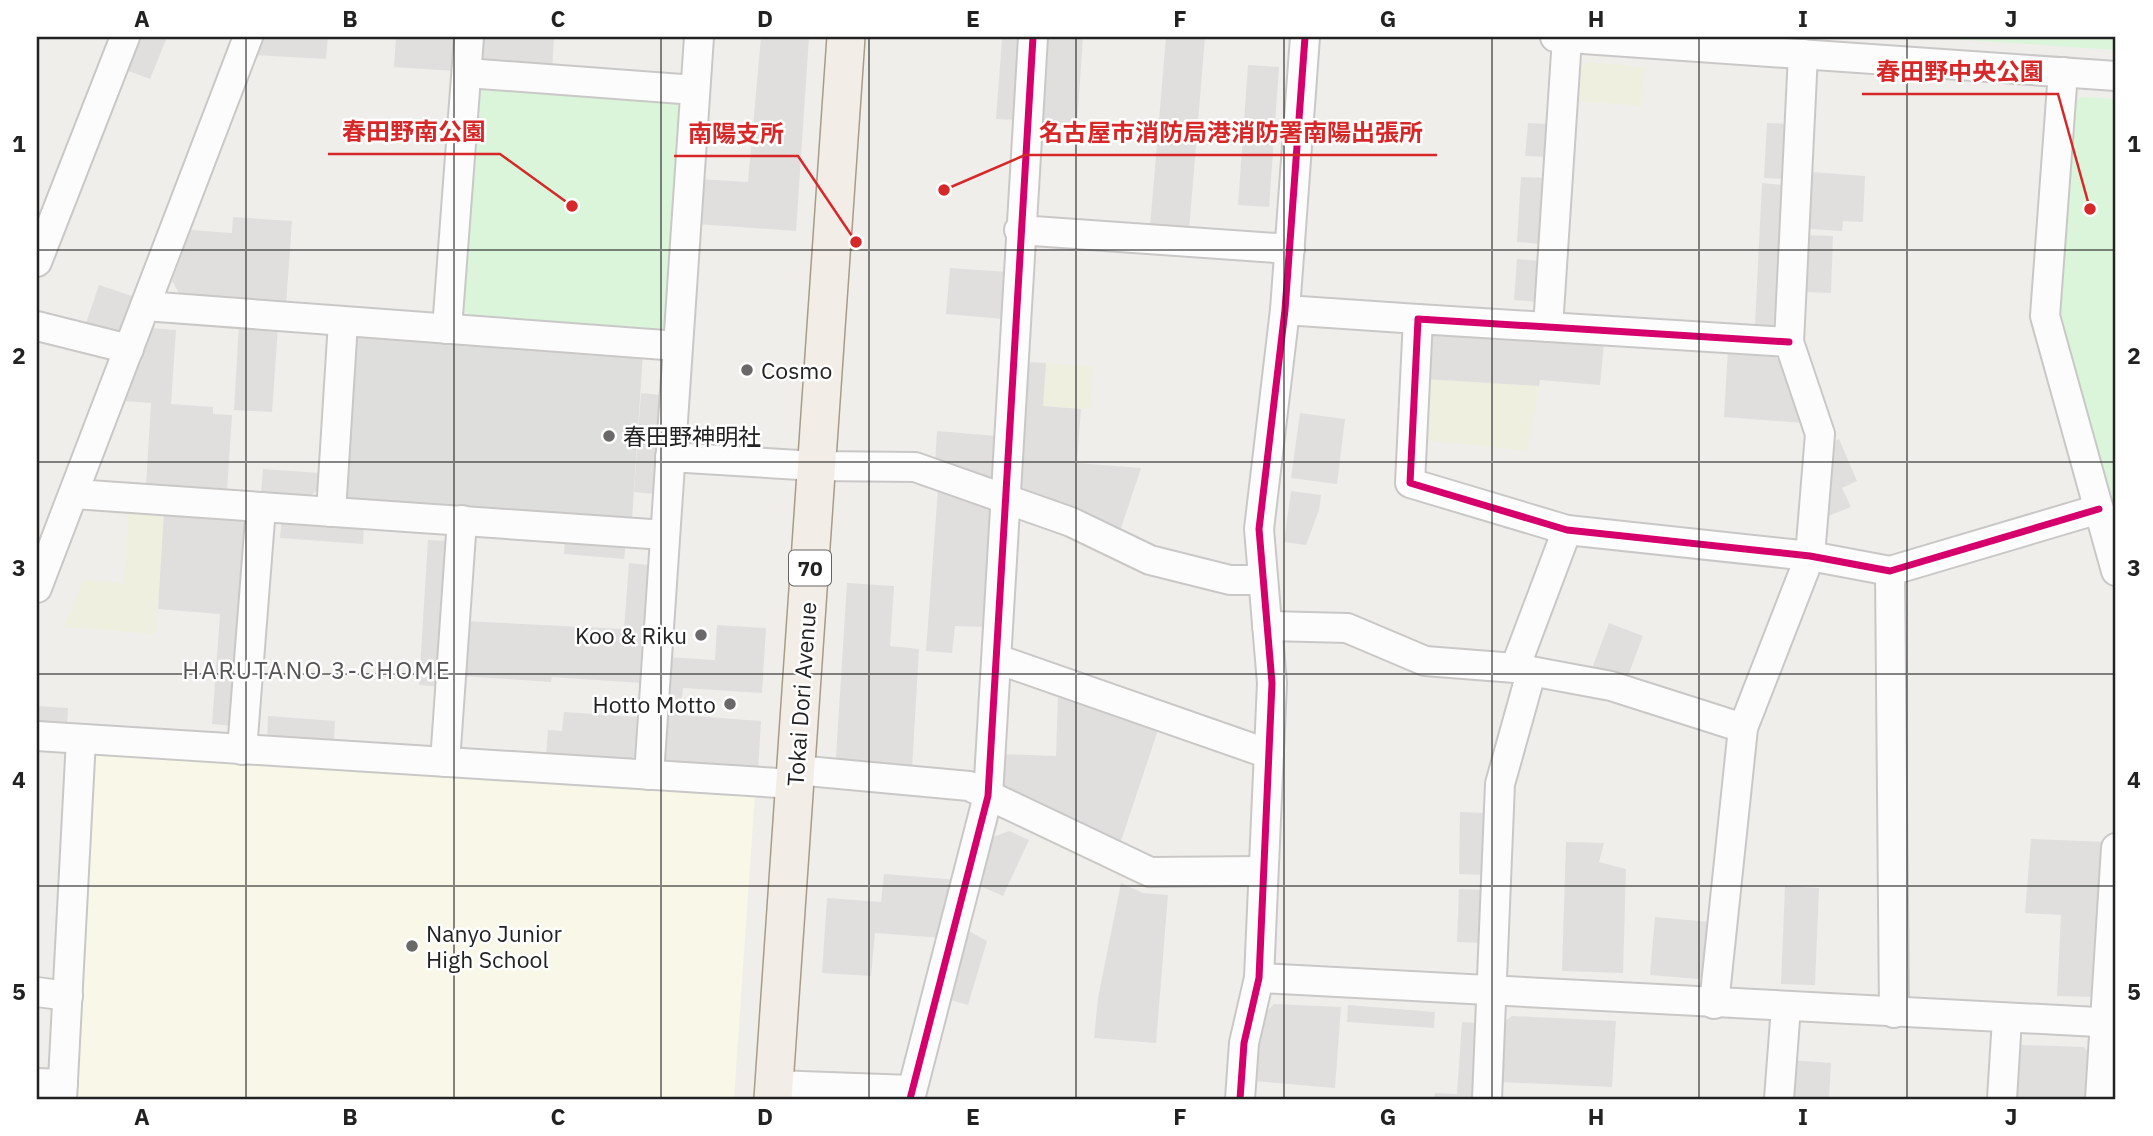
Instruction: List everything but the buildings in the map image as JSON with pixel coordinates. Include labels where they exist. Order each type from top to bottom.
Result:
[{"type":"main road","name":"Tokai Dori Avenue","points":[[773,1092],[846,37]]},
{"type":"street","points":[[37,262],[125,37]]},
{"type":"street","points":[[37,588],[248,37]]},
{"type":"street","points":[[447,329],[470,37]]},
{"type":"street","points":[[649,775],[699,37]]},
{"type":"street","points":[[773,1092],[910,1095],[988,796],[998,659],[1019,230],[1033,37]]},
{"type":"street","points":[[1240,1099],[1244,1043],[1259,978],[1272,683],[1259,529],[1285,310],[1305,37]]},
{"type":"street","points":[[1555,37],[2116,76]]},
{"type":"street","points":[[1548,327],[1567,38]]},
{"type":"street","points":[[1714,1004],[1743,728],[1810,556],[1821,434],[1789,342],[1803,54]]},
{"type":"street","points":[[2063,72],[2045,316],[2116,571]]},
{"type":"street","points":[[467,73],[695,90]]},
{"type":"street","points":[[1019,230],[1290,249]]},
{"type":"street","points":[[145,306],[678,346]]},
{"type":"street","points":[[1285,310],[1789,342]]},
{"type":"street","points":[[1418,318],[1410,482],[1567,530],[1810,556],[1890,571],[2099,509]]},
{"type":"street","points":[[331,512],[343,322]]},
{"type":"street","points":[[37,326],[129,349]]},
{"type":"street","points":[[670,457],[816,466],[915,467],[1071,522],[1150,560],[1230,580],[1263,580]]},
{"type":"street","points":[[74,494],[665,535]]},
{"type":"street","points":[[242,750],[261,507]]},
{"type":"street","points":[[445,762],[462,520]]},
{"type":"street","points":[[1487,1099],[1500,784],[1523,671],[1567,530]]},
{"type":"street","points":[[1890,571],[1894,1013]]},
{"type":"street","points":[[1267,626],[1347,628],[1425,661],[1523,671],[1611,686],[1743,728]]},
{"type":"street","points":[[998,659],[1269,754]]},
{"type":"street","points":[[37,736],[649,775],[795,777],[969,786],[1150,872],[1263,871]]},
{"type":"street","points":[[54,1089],[68,996],[81,739]]},
{"type":"street","points":[[2100,1099],[2111,1023],[2116,848]]},
{"type":"street","points":[[1259,978],[2111,1023]]},
{"type":"street","points":[[37,992],[68,996]]},
{"type":"street","points":[[1779,1099],[1786,1007]]},
{"type":"street","points":[[2002,1099],[2007,1019]]},
{"type":"shaded area","points":[[136,37],[167,37],[150,79],[123,69]]},
{"type":"shaded area","points":[[261,37],[328,37],[326,59],[254,55]]},
{"type":"shaded area","points":[[396,37],[457,37],[455,71],[394,67]]},
{"type":"shaded area","points":[[478,37],[554,37],[552,72],[487,67],[477,57]]},
{"type":"shaded area","points":[[761,37],[809,37],[796,231],[697,224],[700,179],[748,182]]},
{"type":"shaded area","points":[[1047,37],[1083,37],[1077,125],[1041,123]]},
{"type":"shaded area","points":[[1166,37],[1205,37],[1189,230],[1150,227]]},
{"type":"shaded area","points":[[1002,39],[1024,40],[1018,120],[996,119]]},
{"type":"shaded area","points":[[1248,65],[1279,67],[1269,207],[1238,205]]},
{"type":"shaded area","points":[[1528,123],[1550,124],[1547,157],[1525,156]]},
{"type":"shaded area","points":[[1767,123],[1788,124],[1784,179],[1764,178]]},
{"type":"shaded area","points":[[1812,172],[1865,176],[1863,222],[1843,221],[1842,231],[1809,229]]},
{"type":"shaded area","points":[[1521,177],[1546,178],[1541,244],[1517,242]]},
{"type":"shaded area","points":[[1762,183],[1784,185],[1777,326],[1755,325]]},
{"type":"shaded area","points":[[233,217],[292,221],[286,305],[182,298],[172,281],[191,230],[232,233]]},
{"type":"shaded area","points":[[1804,235],[1833,236],[1831,293],[1803,292]]},
{"type":"shaded area","points":[[1517,259],[1541,261],[1538,302],[1514,300]]},
{"type":"shaded area","points":[[950,268],[1008,272],[1004,319],[946,314]]},
{"type":"shaded area","points":[[99,285],[135,297],[122,338],[84,329]]},
{"type":"shaded area","points":[[239,325],[278,327],[272,412],[234,410]]},
{"type":"shaded area","points":[[150,328],[176,330],[171,404],[213,407],[213,414],[232,415],[227,491],[146,486],[151,403],[122,401]]},
{"type":"shaded area","points":[[1437,331],[1604,343],[1600,385],[1540,380],[1539,386],[1424,379],[1427,340]]},
{"type":"shaded area","name":"春田野神明社","points":[[366,333],[643,353],[632,520],[352,503],[342,492],[352,342]]},
{"type":"shaded area","points":[[1728,349],[1770,352],[1785,366],[1804,423],[1724,417]]},
{"type":"shaded area","points":[[1025,362],[1046,363],[1043,406],[1081,409],[1077,463],[1141,468],[1118,537],[1016,491]]},
{"type":"shaded area","points":[[641,393],[662,395],[655,494],[634,492]]},
{"type":"shaded area","points":[[1300,413],[1345,419],[1337,484],[1291,478]]},
{"type":"shaded area","points":[[937,431],[996,436],[993,476],[985,481],[935,464]]},
{"type":"shaded area","points":[[1839,439],[1857,481],[1842,488],[1851,507],[1828,516],[1834,441]]},
{"type":"shaded area","points":[[263,469],[321,473],[320,488],[309,497],[261,494]]},
{"type":"shaded area","points":[[938,489],[983,502],[991,514],[983,627],[955,626],[952,653],[926,651]]},
{"type":"shaded area","points":[[1291,491],[1321,495],[1319,510],[1306,545],[1284,542]]},
{"type":"shaded area","points":[[164,512],[238,517],[247,527],[233,726],[212,724],[220,614],[158,609]]},
{"type":"shaded area","points":[[282,518],[364,523],[363,544],[280,538]]},
{"type":"shaded area","points":[[565,537],[626,542],[624,559],[564,554]]},
{"type":"shaded area","points":[[428,540],[449,541],[440,687],[419,685]]},
{"type":"shaded area","points":[[629,563],[649,565],[641,683],[552,677],[551,682],[462,676],[466,621],[624,629]]},
{"type":"shaded area","points":[[847,583],[894,586],[890,646],[919,649],[912,769],[842,764],[836,757]]},
{"type":"shaded area","points":[[1609,623],[1643,636],[1627,678],[1591,671]]},
{"type":"shaded area","points":[[717,625],[766,628],[762,693],[683,688],[680,715],[761,721],[758,771],[669,764],[659,755],[665,657],[715,660]]},
{"type":"shaded area","points":[[1058,694],[1158,730],[1120,844],[1002,790],[999,754],[1056,756]]},
{"type":"shaded area","points":[[37,706],[68,708],[67,726],[37,723]]},
{"type":"shaded area","points":[[564,712],[637,717],[635,755],[629,762],[546,756],[548,730],[562,731]]},
{"type":"shaded area","points":[[268,716],[335,721],[334,744],[267,739]]},
{"type":"shaded area","name":"Nanyo Junior High School","points":[[101,751],[755,794],[734,1099],[72,1099],[90,760]]},
{"type":"shaded area","points":[[1460,812],[1487,813],[1485,875],[1459,874]]},
{"type":"shaded area","points":[[1009,831],[1029,840],[1003,896],[978,885],[993,837]]},
{"type":"shaded area","points":[[2031,839],[2108,842],[2097,997],[2057,996],[2061,915],[2025,913]]},
{"type":"shaded area","points":[[1566,842],[1604,843],[1599,862],[1626,869],[1623,973],[1562,971]]},
{"type":"shaded area","points":[[884,874],[959,880],[942,938],[875,933],[871,976],[822,973],[827,898],[881,902]]},
{"type":"shaded area","points":[[1121,883],[1143,893],[1168,895],[1156,1043],[1094,1038],[1098,998]]},
{"type":"shaded area","points":[[1785,886],[1819,888],[1815,985],[1781,984]]},
{"type":"shaded area","points":[[1459,889],[1485,890],[1483,943],[1457,942]]},
{"type":"shaded area","points":[[1655,917],[1710,922],[1706,973],[1698,979],[1650,975]]},
{"type":"shaded area","points":[[967,930],[987,941],[968,1005],[947,999]]},
{"type":"shaded area","points":[[1274,1004],[1341,1007],[1335,1088],[1253,1081],[1256,1047],[1266,1012]]},
{"type":"shaded area","points":[[1348,1005],[1435,1012],[1434,1028],[1347,1022]]},
{"type":"shaded area","points":[[1512,1016],[1616,1021],[1612,1087],[1500,1082],[1502,1023]]},
{"type":"shaded area","points":[[1462,1022],[1480,1023],[1474,1099],[1434,1099],[1435,1093],[1457,1094]]},
{"type":"shaded area","points":[[2022,1045],[2084,1047],[2090,1055],[2087,1099],[2011,1099],[2014,1051]]},
{"type":"shaded area","points":[[1791,1060],[1831,1063],[1829,1099],[1788,1099]]},
{"type":"green space","points":[[1922,37],[2116,37],[2116,50]]},
{"type":"green space","points":[[1588,62],[1645,67],[1641,106],[1575,101],[1577,70]]},
{"type":"green space","points":[[487,84],[674,97],[683,106],[666,325],[658,332],[468,314],[461,306],[478,90]]},
{"type":"green space","points":[[2082,97],[2116,99],[2116,520],[2058,315],[2070,102]]},
{"type":"green space","points":[[1046,363],[1093,367],[1090,409],[1043,406]]},
{"type":"green space","points":[[1424,379],[1539,386],[1528,451],[1422,440]]},
{"type":"green space","points":[[128,509],[164,512],[156,634],[64,627],[83,580],[124,583]]},
{"type":"cycle path","points":[[910,1099],[988,796],[1033,37]]},
{"type":"cycle path","points":[[1240,1099],[1244,1043],[1259,978],[1272,683],[1259,529],[1285,310],[1305,37]]},
{"type":"cycle path","points":[[1789,342],[1418,319],[1410,483],[1567,530],[1810,556],[1890,571],[2099,509]]},
{"type":"place","name":"名古屋市消防局港消防署南陽出張所","points":[[944,190]]},
{"type":"place","name":"春田野南公園","points":[[572,206]]},
{"type":"place","name":"春田野中央公園","points":[[2090,209]]},
{"type":"place","name":"南陽支所","points":[[856,242]]},
{"type":"place","name":"Cosmo","points":[[747,370]]},
{"type":"place","name":"春田野神明社","points":[[609,436]]},
{"type":"place","name":"Koo & Riku","points":[[701,635]]},
{"type":"place","name":"Hotto Motto","points":[[730,704]]},
{"type":"place","name":"Nanyo Junior High School","points":[[412,946]]},
{"type":"district","name":"HARUTANO 3-CHOME","points":[[317,670]]}]
